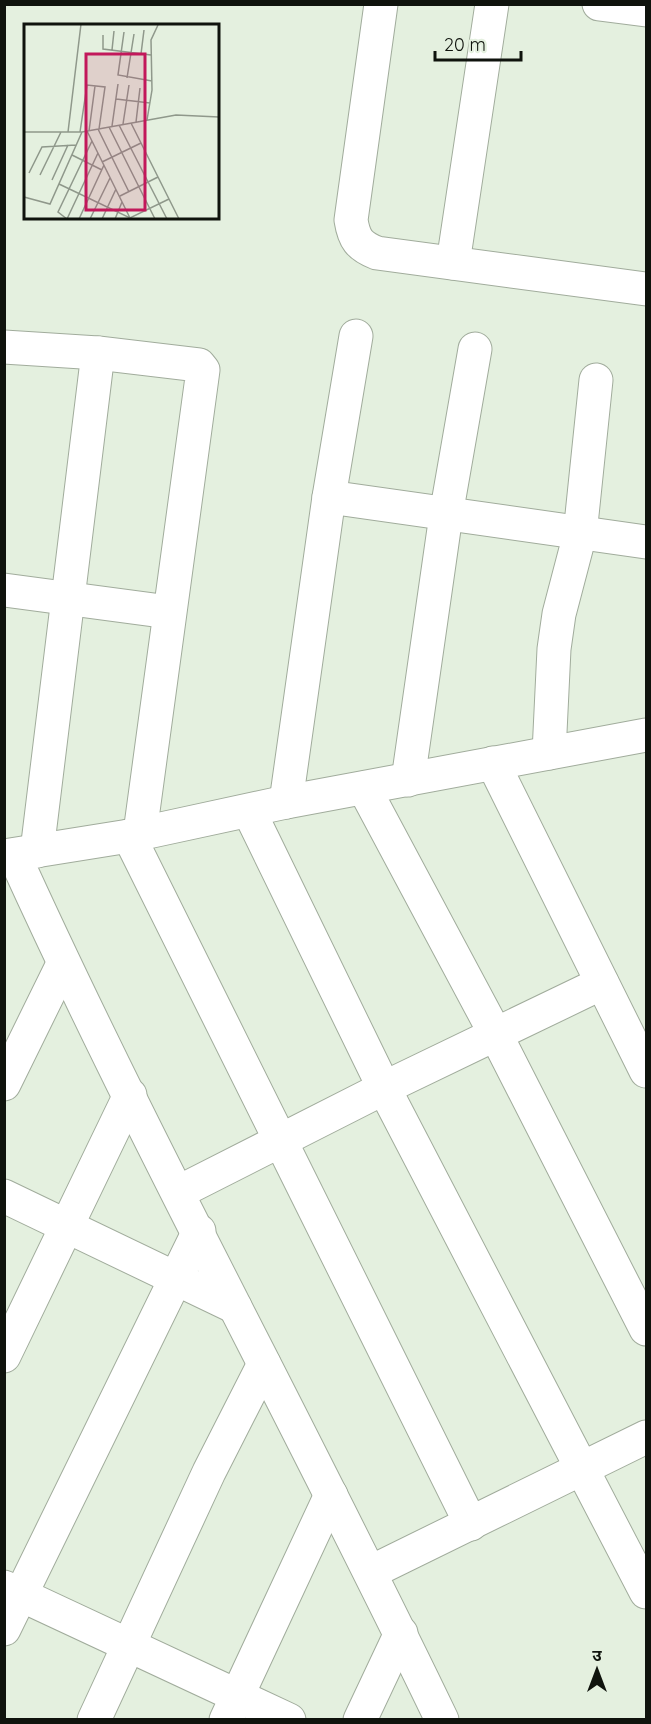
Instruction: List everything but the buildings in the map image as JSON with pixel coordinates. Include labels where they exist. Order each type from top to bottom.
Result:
[{"type":"street","points":[[381,4],[351,220],[354,235],[362,248],[377,253],[646,289]]},
{"type":"street","points":[[453,263],[492,4]]},
{"type":"street","points":[[605,5],[646,10]]},
{"type":"street","points":[[286,802],[329,497],[356,336]]},
{"type":"street","points":[[4,346],[98,353],[199,365],[203,370],[169,612],[134,834],[471,1524]]},
{"type":"street","points":[[408,780],[446,515],[475,349]]},
{"type":"street","points":[[98,353],[66,597],[18,854],[63,964],[371,1572],[442,1719]]},
{"type":"street","points":[[549,753],[556,638],[580,534],[596,380]]},
{"type":"street","points":[[329,497],[646,542]]},
{"type":"street","points":[[4,590],[169,612]]},
{"type":"street","points":[[18,854],[134,834],[286,802],[646,735]]},
{"type":"street","points":[[493,763],[646,1071]]},
{"type":"street","points":[[364,788],[496,1035],[646,1329]]},
{"type":"street","points":[[249,811],[384,1088],[646,1592]]},
{"type":"street","points":[[4,1084],[63,964]]},
{"type":"street","points":[[179,1192],[384,1088],[602,983]]},
{"type":"street","points":[[4,1356],[130,1095]]},
{"type":"street","points":[[4,1196],[235,1307]]},
{"type":"street","points":[[4,1629],[12,1591],[199,1231]]},
{"type":"street","points":[[94,1719],[209,1472],[264,1364]]},
{"type":"street","points":[[371,1572],[584,1470],[646,1437]]},
{"type":"street","points":[[232,1708],[331,1495]]},
{"type":"street","points":[[12,1591],[129,1646],[232,1708],[289,1719]]},
{"type":"street","points":[[360,1719],[401,1633]]}]
